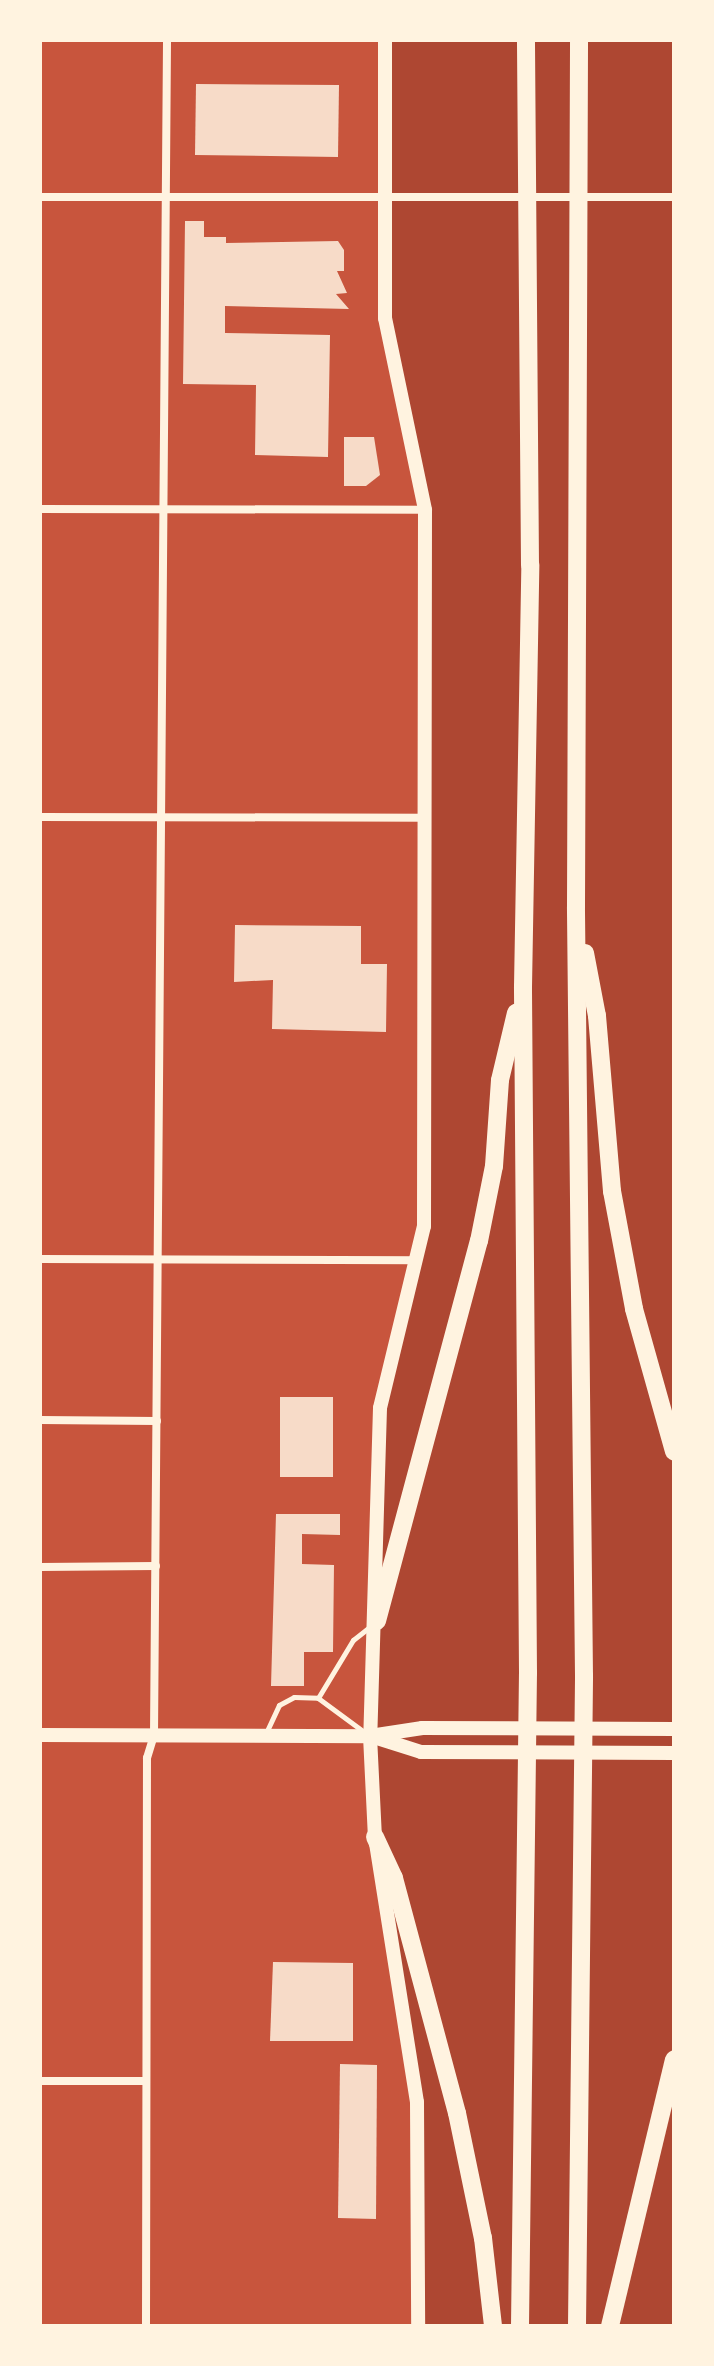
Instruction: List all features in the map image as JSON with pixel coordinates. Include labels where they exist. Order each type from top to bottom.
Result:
[{"type":"highway","points":[[520,2326],[528,1673],[523,987],[530,565],[526,40]]},
{"type":"highway","points":[[577,2326],[580,1820],[584,1676],[576,907],[579,40]]},
{"type":"highway","points":[[576,907],[597,1016],[612,1191],[634,1309],[674,1451]]},
{"type":"highway","points":[[377,1621],[479,1241],[494,1166],[500,1080],[523,987]]},
{"type":"highway","points":[[375,1837],[394,1878],[457,2113],[483,2238],[493,2326]]},
{"type":"highway","points":[[610,2326],[674,2060]]},
{"type":"main road","points":[[385,40],[385,318],[425,510],[424,1226],[419,1260],[380,1408],[377,1621],[370,1736],[375,1837],[417,2102],[418,2326]]},
{"type":"main road","points":[[40,1735],[370,1736],[422,1728],[674,1729]]},
{"type":"main road","points":[[370,1736],[421,1752],[674,1753]]},
{"type":"street","points":[[146,2326],[147,1758],[154,1735],[156,1566],[167,40]]},
{"type":"street","points":[[40,197],[674,197]]},
{"type":"street","points":[[40,509],[425,510]]},
{"type":"street","points":[[40,817],[426,818]]},
{"type":"street","points":[[40,1259],[419,1260]]},
{"type":"street","points":[[40,1420],[157,1421]]},
{"type":"street","points":[[40,1567],[156,1566]]},
{"type":"street","points":[[40,2081],[146,2081]]},
{"type":"lane","points":[[318,1698],[353,1640],[377,1621]]},
{"type":"lane","points":[[265,1736],[279,1705],[294,1697],[318,1698],[370,1736]]},
{"type":"shaded area","points":[[385,40],[674,40],[674,2326],[418,2326],[417,2102],[375,1837],[380,1408],[419,1260],[425,510],[393,363]]},
{"type":"building","points":[[196,84],[339,85],[338,157],[195,155]]},
{"type":"building","points":[[185,221],[204,221],[204,237],[226,237],[226,243],[338,241],[344,250],[344,271],[337,271],[347,293],[336,294],[349,309],[225,306],[225,333],[330,335],[328,457],[255,455],[256,385],[183,384]]},
{"type":"building","points":[[344,437],[374,437],[380,475],[366,486],[344,486]]},
{"type":"building","points":[[235,925],[361,926],[361,964],[387,964],[386,1032],[272,1029],[273,980],[234,982]]},
{"type":"building","points":[[280,1397],[333,1397],[333,1477],[280,1477]]},
{"type":"building","points":[[276,1514],[340,1514],[340,1535],[302,1534],[302,1564],[334,1565],[333,1652],[304,1652],[304,1686],[271,1686]]},
{"type":"building","points":[[273,1962],[353,1963],[353,2041],[270,2041]]},
{"type":"building","points":[[340,2064],[377,2065],[376,2219],[338,2218]]}]
